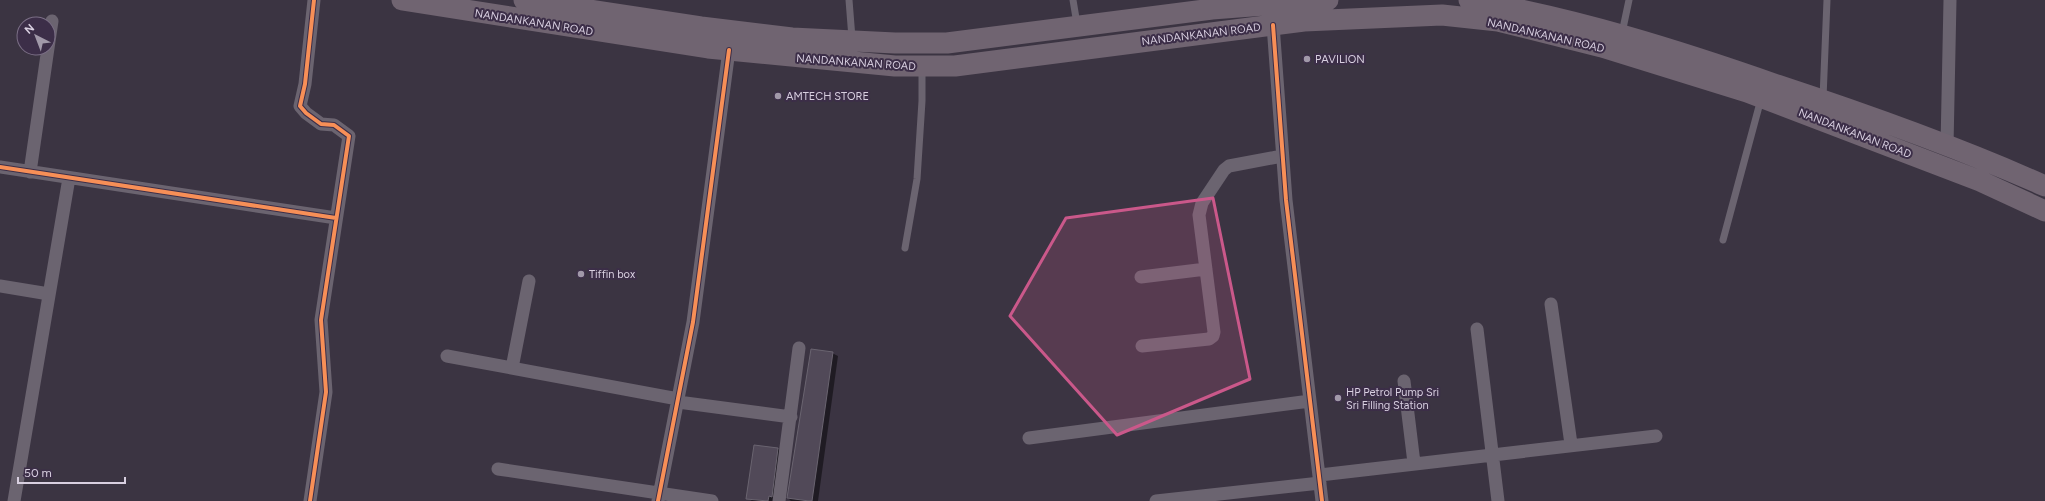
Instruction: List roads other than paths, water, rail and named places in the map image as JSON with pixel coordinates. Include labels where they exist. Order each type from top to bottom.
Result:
[{"type":"main road","name":"NANDANKANAN ROAD","points":[[402,0],[602,32],[729,50],[895,66],[969,64],[1223,30],[1304,21],[1442,15],[1498,21],[1602,47],[1762,97],[1980,181],[2045,211]]},
{"type":"main road","name":"NANDANKANAN ROAD","points":[[524,0],[701,27],[792,38],[896,43],[947,43],[1221,8],[1328,0]]},
{"type":"main road","name":"NANDANKANAN ROAD","points":[[1469,0],[1560,18],[1730,68],[1874,118],[2045,186]]},
{"type":"main road","points":[[1221,8],[1223,30]]},
{"type":"street","points":[[310,501],[326,392],[321,320],[349,136],[334,125],[321,124],[306,113],[300,106],[305,84],[314,0]]},
{"type":"street","points":[[1947,146],[1950,0]]},
{"type":"street","points":[[1273,25],[1286,200],[1322,501]]},
{"type":"street","points":[[659,497],[693,322],[729,50]]},
{"type":"street","points":[[30,172],[47,56]]},
{"type":"street","points":[[1867,138],[1874,118]]},
{"type":"street","points":[[1142,346],[1209,338],[1213,336],[1214,332],[1199,215],[1200,208],[1224,170],[1234,164],[1282,156]]},
{"type":"street","points":[[0,167],[336,218]]},
{"type":"street","points":[[14,501],[69,178]]},
{"type":"street","points":[[1141,277],[1206,269]]},
{"type":"street","points":[[512,368],[529,281]]},
{"type":"street","points":[[0,286],[49,294]]},
{"type":"street","points":[[1551,304],[1571,444]]},
{"type":"street","points":[[1477,329],[1498,501]]},
{"type":"street","points":[[779,501],[799,348]]},
{"type":"street","points":[[447,356],[678,401],[791,417]]},
{"type":"street","points":[[1404,381],[1414,463]]},
{"type":"street","points":[[1029,438],[1310,401]]},
{"type":"street","points":[[1156,501],[1320,479],[1414,463],[1492,455],[1571,444],[1656,436]]},
{"type":"street","points":[[498,469],[659,497],[712,501]]},
{"type":"lane","points":[[849,0],[852,41]]},
{"type":"lane","points":[[1074,0],[1078,26]]},
{"type":"lane","points":[[1621,35],[1629,0]]},
{"type":"lane","points":[[1822,100],[1827,0]]},
{"type":"lane","points":[[905,248],[917,179],[922,101],[922,66]]},
{"type":"lane","points":[[1723,240],[1762,97]]},
{"type":"place","name":"PAVILION","points":[[1307,59]]},
{"type":"place","name":"AMTECH STORE","points":[[778,96]]},
{"type":"place","name":"Tiffin box","points":[[581,274]]},
{"type":"place","name":"HP Petrol Pump Sri Sri Filling Station","points":[[1338,398]]}]
